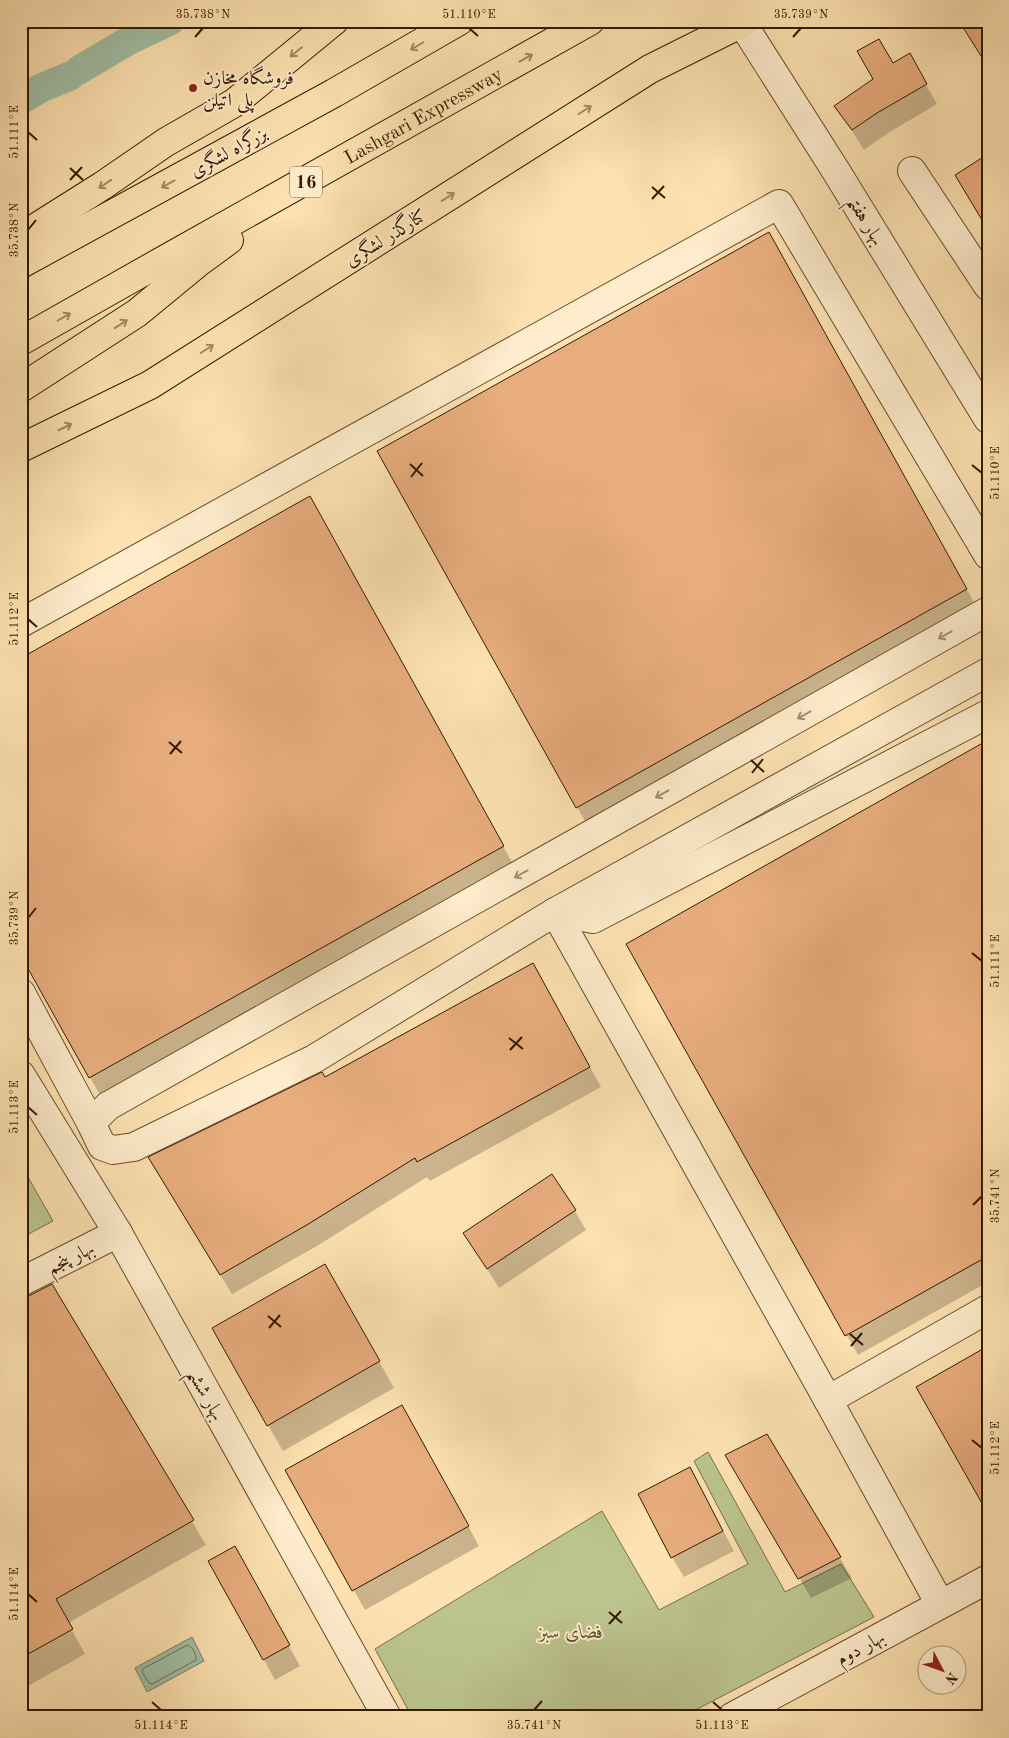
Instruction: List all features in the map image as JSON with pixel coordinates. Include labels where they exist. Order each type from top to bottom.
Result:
[{"type":"main road","points":[[21,237],[166,142],[234,103],[334,21]]},
{"type":"main road","name":"بزرگراه لشگری","points":[[21,264],[334,93],[459,21]]},
{"type":"main road","name":"Lashgari Expressway","points":[[21,341],[590,21]]},
{"type":"main road","name":"کنارگذر لشگری","points":[[21,448],[150,385],[650,69],[744,22]]},
{"type":"main road","points":[[21,388],[137,313],[199,262],[316,176]]},
{"type":"street","name":"بهار هفتم","points":[[744,22],[988,419]]},
{"type":"street","points":[[912,172],[988,286]]},
{"type":"street","points":[[21,623],[779,204],[988,555]]},
{"type":"street","points":[[92,1123],[108,1106],[988,611]]},
{"type":"street","points":[[21,993],[92,1123],[102,1146],[113,1150],[134,1146],[314,1059],[555,912],[988,672]]},
{"type":"street","points":[[555,912],[593,919],[988,714]]},
{"type":"street","points":[[555,912],[940,1604]]},
{"type":"street","name":"بهار ششم","points":[[21,1074],[118,1233],[387,1717]]},
{"type":"street","name":"بهار پنجم","points":[[21,1282],[118,1233]]},
{"type":"street","points":[[828,1400],[988,1309]]},
{"type":"street","name":"بهار دوم","points":[[732,1717],[988,1579]]},
{"type":"green space","points":[[21,1165],[53,1221],[21,1238]]},
{"type":"green space","name":"فضای سبز","points":[[708,1452],[785,1592],[841,1564],[874,1617],[682,1717],[412,1717],[375,1649],[602,1511],[659,1610],[748,1564],[694,1461]]},
{"type":"water","points":[[192,1637],[204,1661],[147,1692],[135,1668]]},
{"type":"building","points":[[959,21],[988,21],[988,67]]},
{"type":"building","points":[[879,39],[893,63],[910,53],[927,84],[852,130],[834,106],[873,79],[857,51]]},
{"type":"building","points":[[988,154],[988,230],[955,175]]},
{"type":"building","points":[[769,232],[967,589],[576,808],[377,451]]},
{"type":"building","points":[[310,496],[504,846],[89,1078],[21,956],[21,658]]},
{"type":"building","points":[[988,740],[988,1256],[845,1336],[626,944]]},
{"type":"building","points":[[533,963],[590,1067],[417,1162],[415,1158],[305,1226],[220,1275],[148,1157],[322,1072],[325,1077]]},
{"type":"building","points":[[552,1174],[576,1210],[487,1269],[463,1233]]},
{"type":"building","points":[[325,1264],[380,1361],[267,1426],[212,1328]]},
{"type":"building","points":[[52,1284],[194,1520],[56,1599],[73,1629],[21,1658],[21,1300]]},
{"type":"building","points":[[988,1346],[988,1514],[916,1387]]},
{"type":"building","points":[[402,1405],[469,1526],[352,1591],[285,1470]]},
{"type":"building","points":[[767,1434],[841,1557],[798,1579],[725,1455]]},
{"type":"building","points":[[690,1467],[723,1531],[671,1558],[638,1494]]},
{"type":"building","points":[[235,1546],[290,1645],[263,1660],[208,1561]]},
{"type":"waterway","points":[[79,70],[128,41],[170,21]]},
{"type":"waterway","points":[[21,100],[41,88],[70,76]]},
{"type":"railway","points":[[21,31],[39,21]]},
{"type":"place","name":"فروشگاه مخازن پلی اتیلن","points":[[193,88]]}]
